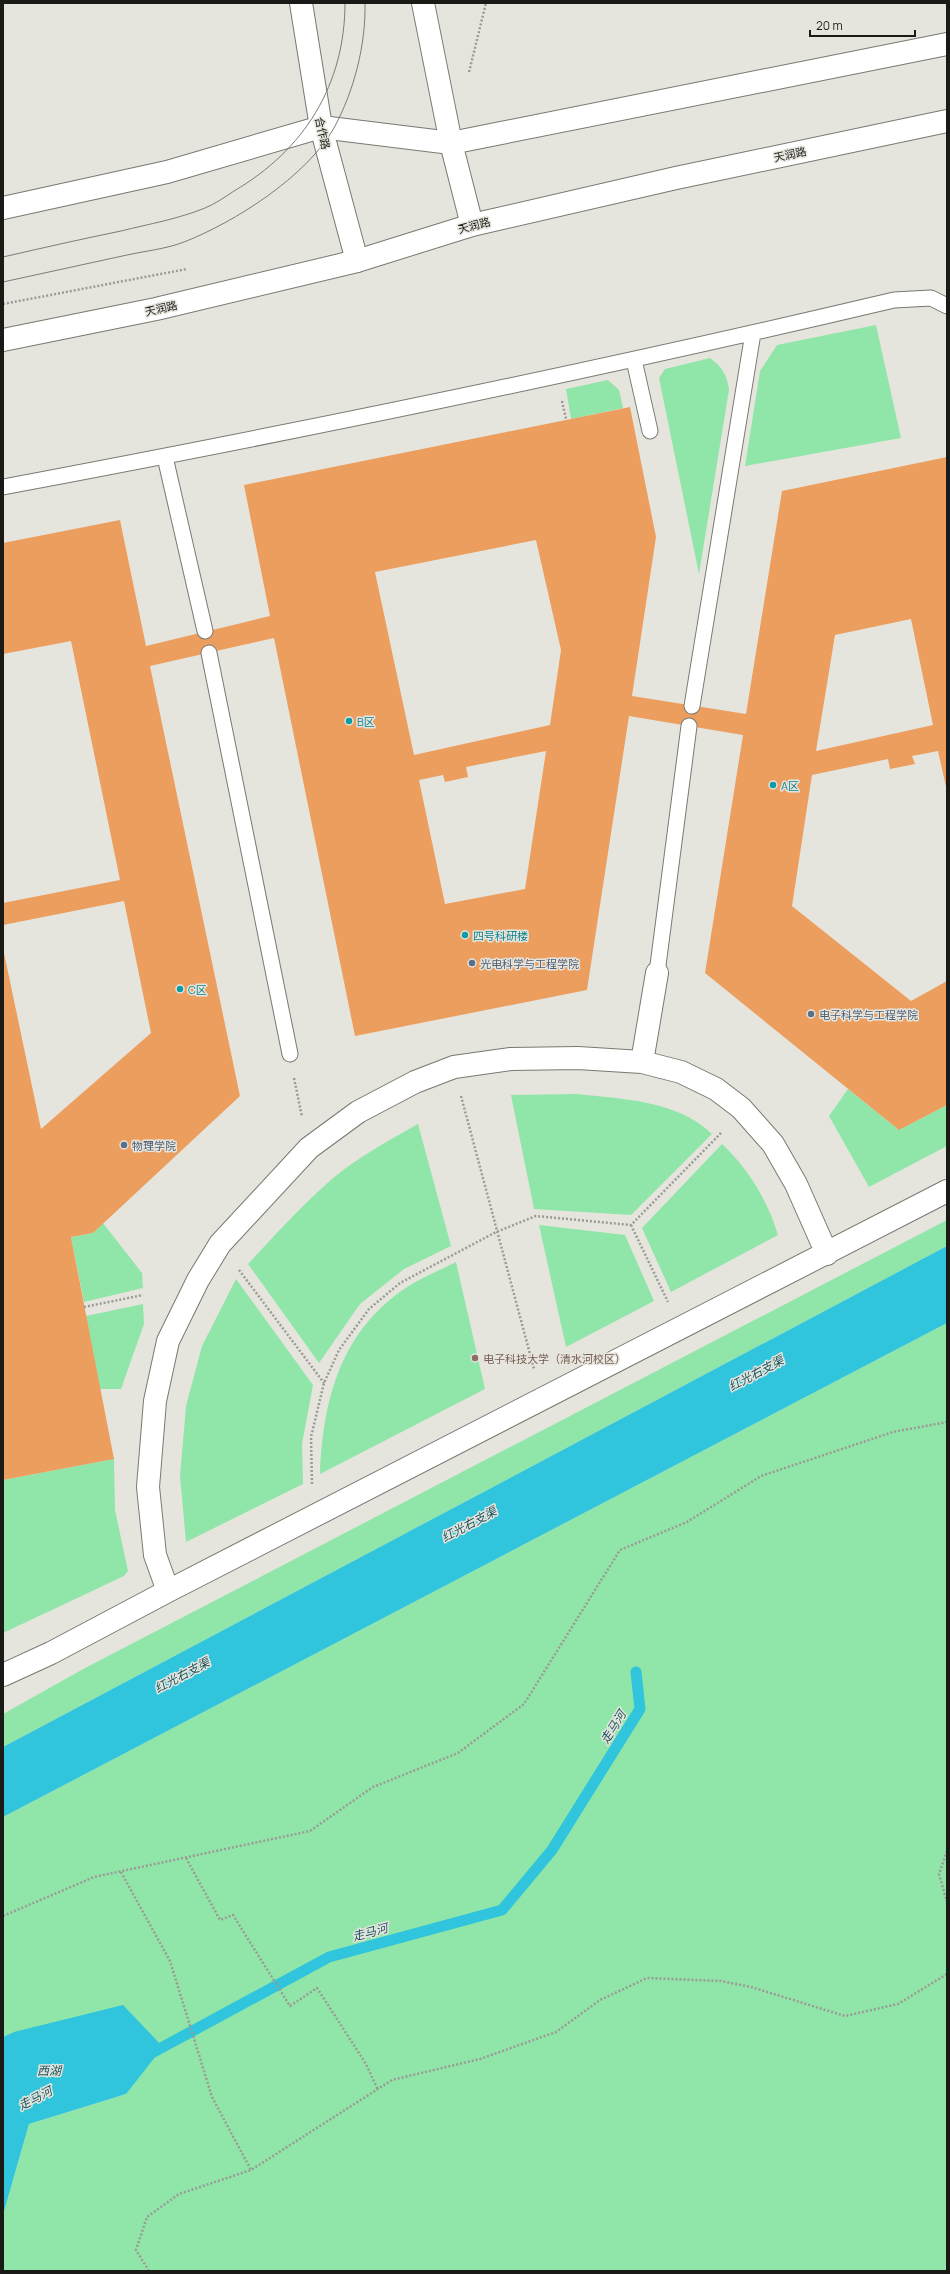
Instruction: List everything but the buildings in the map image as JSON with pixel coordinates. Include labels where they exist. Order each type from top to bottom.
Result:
[{"type":"main road","name":"合作路","points":[[301,3],[321,128],[357,262]]},
{"type":"main road","points":[[423,3],[451,143],[472,225]]},
{"type":"main road","points":[[3,208],[167,172],[321,128],[451,143],[947,44]]},
{"type":"main road","name":"天润路","points":[[3,340],[156,309],[357,262],[472,225],[676,178],[947,121]]},
{"type":"main road","points":[[642,1062],[657,973]]},
{"type":"main road","points":[[168,1591],[155,1555],[148,1487],[155,1401],[168,1341],[198,1280],[220,1244],[309,1148],[358,1112],[415,1082],[454,1067],[511,1059],[578,1058],[642,1062],[681,1072],[716,1089],[741,1108],[773,1144],[796,1184],[827,1254]]},
{"type":"main road","points":[[3,1675],[51,1653],[168,1591],[827,1254],[947,1191]]},
{"type":"lane","points":[[3,487],[166,457],[634,360],[894,300],[931,298],[947,306]]},
{"type":"lane","points":[[692,706],[753,333]]},
{"type":"lane","points":[[634,360],[650,431]]},
{"type":"lane","points":[[166,457],[205,631]]},
{"type":"lane","points":[[209,653],[290,1054]]},
{"type":"lane","points":[[657,973],[689,726]]},
{"type":"path","points":[[3,304],[187,269]]},
{"type":"path","points":[[290,1054],[309,1148]]},
{"type":"path","points":[[454,1067],[496,1232],[535,1374]]},
{"type":"path","points":[[631,1225],[717,1137],[741,1108]]},
{"type":"path","points":[[313,1491],[310,1476],[312,1438],[324,1383],[339,1350],[369,1308],[400,1283],[496,1232],[536,1216],[631,1225]]},
{"type":"path","points":[[631,1225],[668,1304]]},
{"type":"path","points":[[220,1244],[324,1383]]},
{"type":"path","points":[[84,1307],[143,1295]]},
{"type":"path","points":[[3,1916],[94,1878],[310,1831],[373,1786],[458,1753],[524,1704],[620,1550],[687,1522],[761,1476],[893,1432],[947,1422]]},
{"type":"path","points":[[947,1851],[939,1874],[947,1902]]},
{"type":"path","points":[[186,1858],[220,1920],[234,1915],[290,2006],[317,1988],[366,2064],[378,2090]]},
{"type":"path","points":[[121,1872],[170,1962],[212,2097],[251,2170]]},
{"type":"path","points":[[149,2271],[136,2250],[147,2216],[178,2194],[251,2170],[392,2080],[480,2059],[556,2032],[600,2000],[647,1978],[721,1981],[751,1988],[845,2016],[898,2004],[947,1974]]},
{"type":"green space","points":[[876,325],[901,438],[745,466],[760,371],[777,345]]},
{"type":"green space","points":[[710,358],[723,371],[729,390],[699,574],[659,378],[665,369]]},
{"type":"green space","points":[[608,380],[619,390],[623,408],[571,419],[566,389]]},
{"type":"green space","points":[[848,1089],[899,1130],[947,1105],[947,1146],[869,1187],[829,1116]]},
{"type":"green space","points":[[577,1094],[630,1100],[666,1108],[682,1114],[698,1123],[712,1134],[631,1215],[534,1209],[511,1095]]},
{"type":"green space","points":[[418,1124],[451,1246],[404,1269],[360,1304],[319,1363],[248,1264],[299,1210],[332,1179],[363,1156]]},
{"type":"green space","points":[[722,1144],[749,1174],[769,1210],[778,1235],[671,1292],[642,1228]]},
{"type":"green space","points":[[947,1220],[947,1246],[3,1747],[3,1714],[85,1668]]},
{"type":"green space","points":[[103,1223],[142,1273],[143,1288],[84,1302],[71,1237],[93,1233]]},
{"type":"green space","points":[[539,1225],[625,1235],[654,1301],[566,1347]]},
{"type":"green space","points":[[456,1262],[485,1389],[320,1474],[322,1445],[332,1391],[341,1366],[353,1343],[369,1321],[388,1301],[412,1284]]},
{"type":"green space","points":[[236,1279],[313,1385],[302,1444],[303,1484],[186,1542],[180,1476],[186,1406],[202,1346]]},
{"type":"green space","points":[[143,1304],[144,1324],[121,1389],[100,1389],[86,1316]]},
{"type":"green space","points":[[947,1323],[947,2271],[3,2271],[3,2215],[29,2124],[126,2094],[14,2032],[3,2037],[3,1817]]},
{"type":"green space","points":[[114,1459],[115,1510],[128,1571],[124,1576],[3,1633],[3,1480]]},
{"type":"water","name":"红光右支渠","points":[[947,1246],[947,1323],[3,1817],[3,1747]]},
{"type":"water","name":"西湖","points":[[123,2005],[163,2047],[126,2094],[29,2124],[3,2215],[3,2037],[14,2032]]},
{"type":"waterway","name":"走马河","points":[[150,2054],[329,1957],[502,1910],[552,1850],[640,1709],[636,1672]]},
{"type":"tram line","points":[[3,257],[121,231],[184,215],[205,208],[224,198],[259,175],[281,156],[300,135],[316,112],[328,88],[338,61],[343,33],[345,3]]},
{"type":"tram line","points":[[3,282],[163,248],[184,242],[225,223],[268,196],[306,164],[322,146],[334,128],[353,83],[361,51],[365,19],[365,3]]},
{"type":"place","name":"B区","points":[[349,721]]},
{"type":"place","name":"A区","points":[[773,785]]},
{"type":"place","name":"四号科研楼","points":[[465,935]]},
{"type":"place","name":"光电科学与工程学院","points":[[472,963]]},
{"type":"place","name":"C区","points":[[180,989]]},
{"type":"place","name":"电子科学与工程学院","points":[[811,1014]]},
{"type":"place","name":"物理学院","points":[[124,1145]]},
{"type":"place","name":"电子科技大学（清水河校区）","points":[[475,1358]]}]
